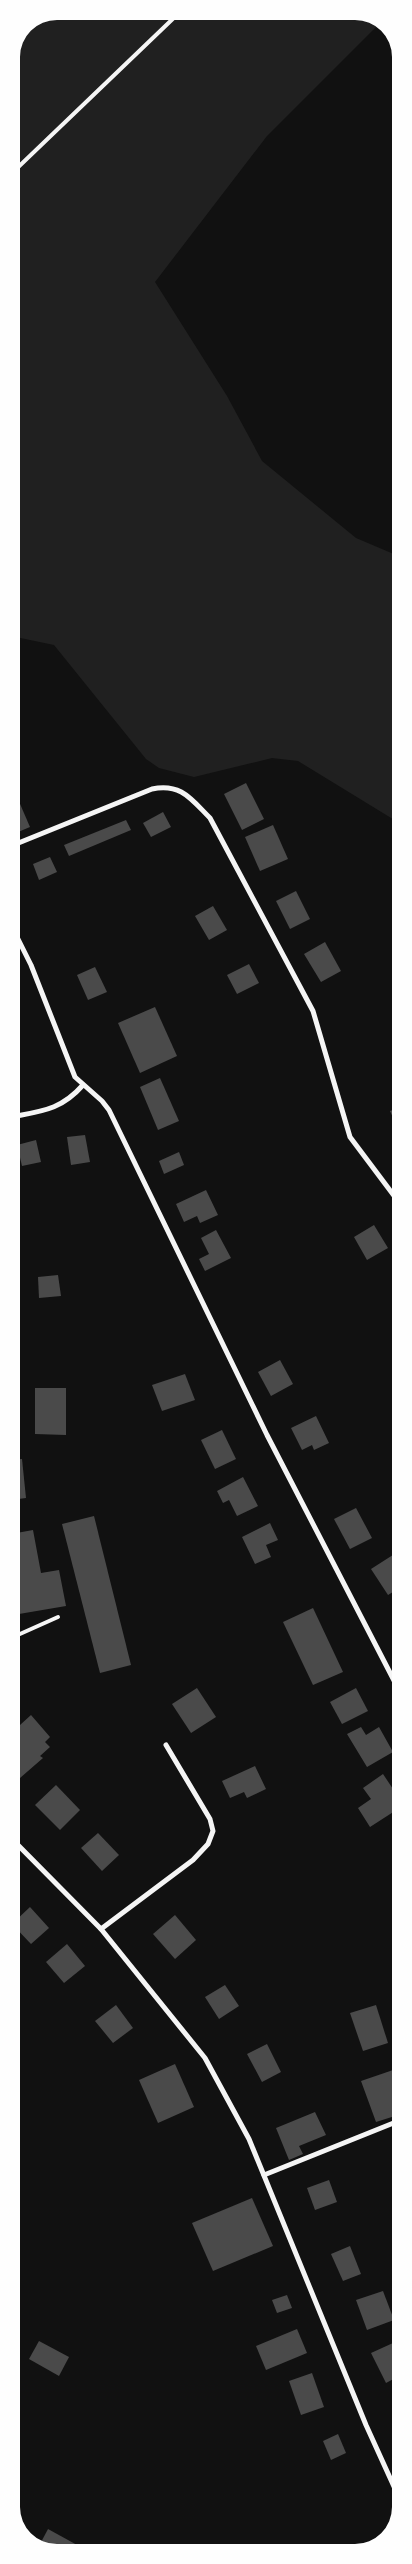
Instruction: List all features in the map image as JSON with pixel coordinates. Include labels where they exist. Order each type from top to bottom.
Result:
[{"type":"street","points":[[20,842],[152,789],[172,788],[185,794],[210,818],[313,1011],[350,1137],[392,1194]]},
{"type":"street","points":[[20,943],[31,965],[72,1069],[83,1085],[102,1101],[108,1110],[268,1435],[392,1676]]},
{"type":"street","points":[[20,1115],[60,1106],[83,1085]]},
{"type":"street","points":[[100,1929],[193,1860],[208,1844],[213,1831],[210,1818],[166,1744]]},
{"type":"street","points":[[20,1847],[100,1929],[205,2058],[249,2139],[366,2425],[392,2482]]},
{"type":"street","points":[[264,2175],[392,2124]]},
{"type":"lane","points":[[20,165],[172,20]]},
{"type":"lane","points":[[20,1634],[58,1617]]},
{"type":"shaded area","points":[[57,20],[357,20],[375,26],[267,136],[155,282],[227,396],[262,461],[356,538],[392,553],[392,818],[298,761],[272,758],[194,777],[159,768],[146,759],[54,645],[20,638],[20,57],[26,37],[37,26]]},
{"type":"building","points":[[246,783],[264,819],[242,830],[224,794]]},
{"type":"building","points":[[20,804],[30,827],[20,831]]},
{"type":"building","points":[[163,812],[171,827],[151,837],[143,823]]},
{"type":"building","points":[[126,820],[131,830],[69,856],[64,845]]},
{"type":"building","points":[[273,825],[288,859],[260,871],[245,837]]},
{"type":"building","points":[[50,857],[57,872],[39,880],[33,864]]},
{"type":"building","points":[[296,891],[310,919],[290,929],[276,901]]},
{"type":"building","points":[[213,906],[227,930],[209,940],[195,916]]},
{"type":"building","points":[[325,942],[341,971],[321,982],[304,954]]},
{"type":"building","points":[[249,964],[259,983],[237,994],[227,975]]},
{"type":"building","points":[[95,967],[107,992],[88,1000],[77,975]]},
{"type":"building","points":[[155,1007],[177,1056],[140,1073],[118,1023]]},
{"type":"building","points":[[160,1078],[179,1121],[158,1130],[140,1087]]},
{"type":"building","points":[[85,1135],[90,1162],[71,1165],[67,1137]]},
{"type":"building","points":[[36,1140],[41,1162],[22,1166],[20,1144]]},
{"type":"building","points":[[179,1152],[184,1165],[164,1174],[159,1161]]},
{"type":"building","points":[[206,1190],[218,1215],[200,1223],[197,1216],[184,1222],[176,1204]]},
{"type":"building","points":[[374,1225],[388,1248],[367,1260],[354,1237]]},
{"type":"building","points":[[216,1230],[231,1258],[205,1271],[199,1259],[209,1254],[201,1238]]},
{"type":"building","points":[[58,1275],[61,1296],[39,1298],[38,1277]]},
{"type":"building","points":[[280,1360],[293,1384],[271,1396],[258,1372]]},
{"type":"building","points":[[185,1374],[195,1400],[162,1411],[152,1385]]},
{"type":"building","points":[[35,1388],[66,1388],[66,1435],[35,1434]]},
{"type":"building","points":[[316,1416],[329,1443],[314,1450],[312,1445],[302,1450],[291,1428]]},
{"type":"building","points":[[222,1430],[236,1459],[215,1469],[201,1440]]},
{"type":"building","points":[[20,1459],[22,1459],[26,1498],[20,1499]]},
{"type":"building","points":[[243,1477],[258,1506],[237,1516],[229,1500],[223,1503],[217,1491]]},
{"type":"building","points":[[356,1508],[372,1538],[350,1549],[334,1519]]},
{"type":"building","points":[[94,1516],[131,1665],[100,1673],[62,1524]]},
{"type":"building","points":[[270,1523],[278,1540],[266,1545],[271,1557],[255,1564],[242,1537]]},
{"type":"building","points":[[33,1530],[41,1573],[59,1570],[66,1606],[20,1614],[20,1532]]},
{"type":"building","points":[[392,1556],[392,1593],[388,1595],[371,1569]]},
{"type":"building","points":[[313,1608],[343,1672],[313,1685],[283,1622]]},
{"type":"building","points":[[197,1688],[216,1717],[191,1733],[172,1704]]},
{"type":"building","points":[[356,1688],[368,1711],[342,1724],[330,1702]]},
{"type":"building","points":[[31,1715],[50,1737],[45,1742],[50,1747],[40,1756],[43,1758],[20,1778],[20,1725]]},
{"type":"building","points":[[361,1727],[366,1735],[379,1727],[392,1753],[367,1767],[347,1734]]},
{"type":"building","points":[[255,1766],[266,1789],[247,1798],[244,1792],[230,1798],[222,1781]]},
{"type":"building","points":[[383,1774],[392,1788],[392,1813],[370,1827],[358,1808],[371,1799],[363,1788]]},
{"type":"building","points":[[56,1785],[80,1810],[60,1830],[35,1805]]},
{"type":"building","points":[[98,1833],[119,1855],[102,1871],[81,1848]]},
{"type":"building","points":[[30,1907],[49,1928],[31,1944],[20,1932],[20,1916]]},
{"type":"building","points":[[175,1915],[196,1940],[175,1959],[153,1934]]},
{"type":"building","points":[[67,1944],[85,1966],[64,1983],[46,1962]]},
{"type":"building","points":[[225,1985],[239,2006],[219,2019],[205,1997]]},
{"type":"building","points":[[116,2005],[133,2028],[113,2043],[95,2021]]},
{"type":"building","points":[[376,2005],[388,2043],[363,2051],[350,2013]]},
{"type":"building","points":[[267,2044],[281,2072],[262,2082],[247,2054]]},
{"type":"building","points":[[175,2064],[194,2107],[158,2123],[139,2080]]},
{"type":"building","points":[[392,2070],[392,2117],[376,2122],[361,2081]]},
{"type":"building","points":[[315,2112],[326,2135],[299,2146],[303,2154],[289,2160],[276,2128]]},
{"type":"building","points":[[329,2180],[337,2202],[315,2210],[307,2188]]},
{"type":"building","points":[[252,2198],[273,2246],[213,2271],[192,2223]]},
{"type":"building","points":[[350,2246],[361,2274],[343,2281],[331,2254]]},
{"type":"building","points":[[383,2291],[392,2315],[392,2321],[367,2330],[356,2300]]},
{"type":"building","points":[[287,2295],[292,2308],[277,2313],[272,2300]]},
{"type":"building","points":[[297,2329],[307,2353],[266,2370],[256,2346]]},
{"type":"building","points":[[39,2341],[69,2357],[59,2376],[29,2359]]},
{"type":"building","points":[[392,2343],[392,2380],[386,2383],[371,2353]]},
{"type":"building","points":[[312,2373],[324,2407],[301,2415],[289,2381]]},
{"type":"building","points":[[338,2434],[346,2453],[331,2460],[323,2441]]},
{"type":"building","points":[[48,2529],[75,2544],[55,2544],[42,2540]]}]
